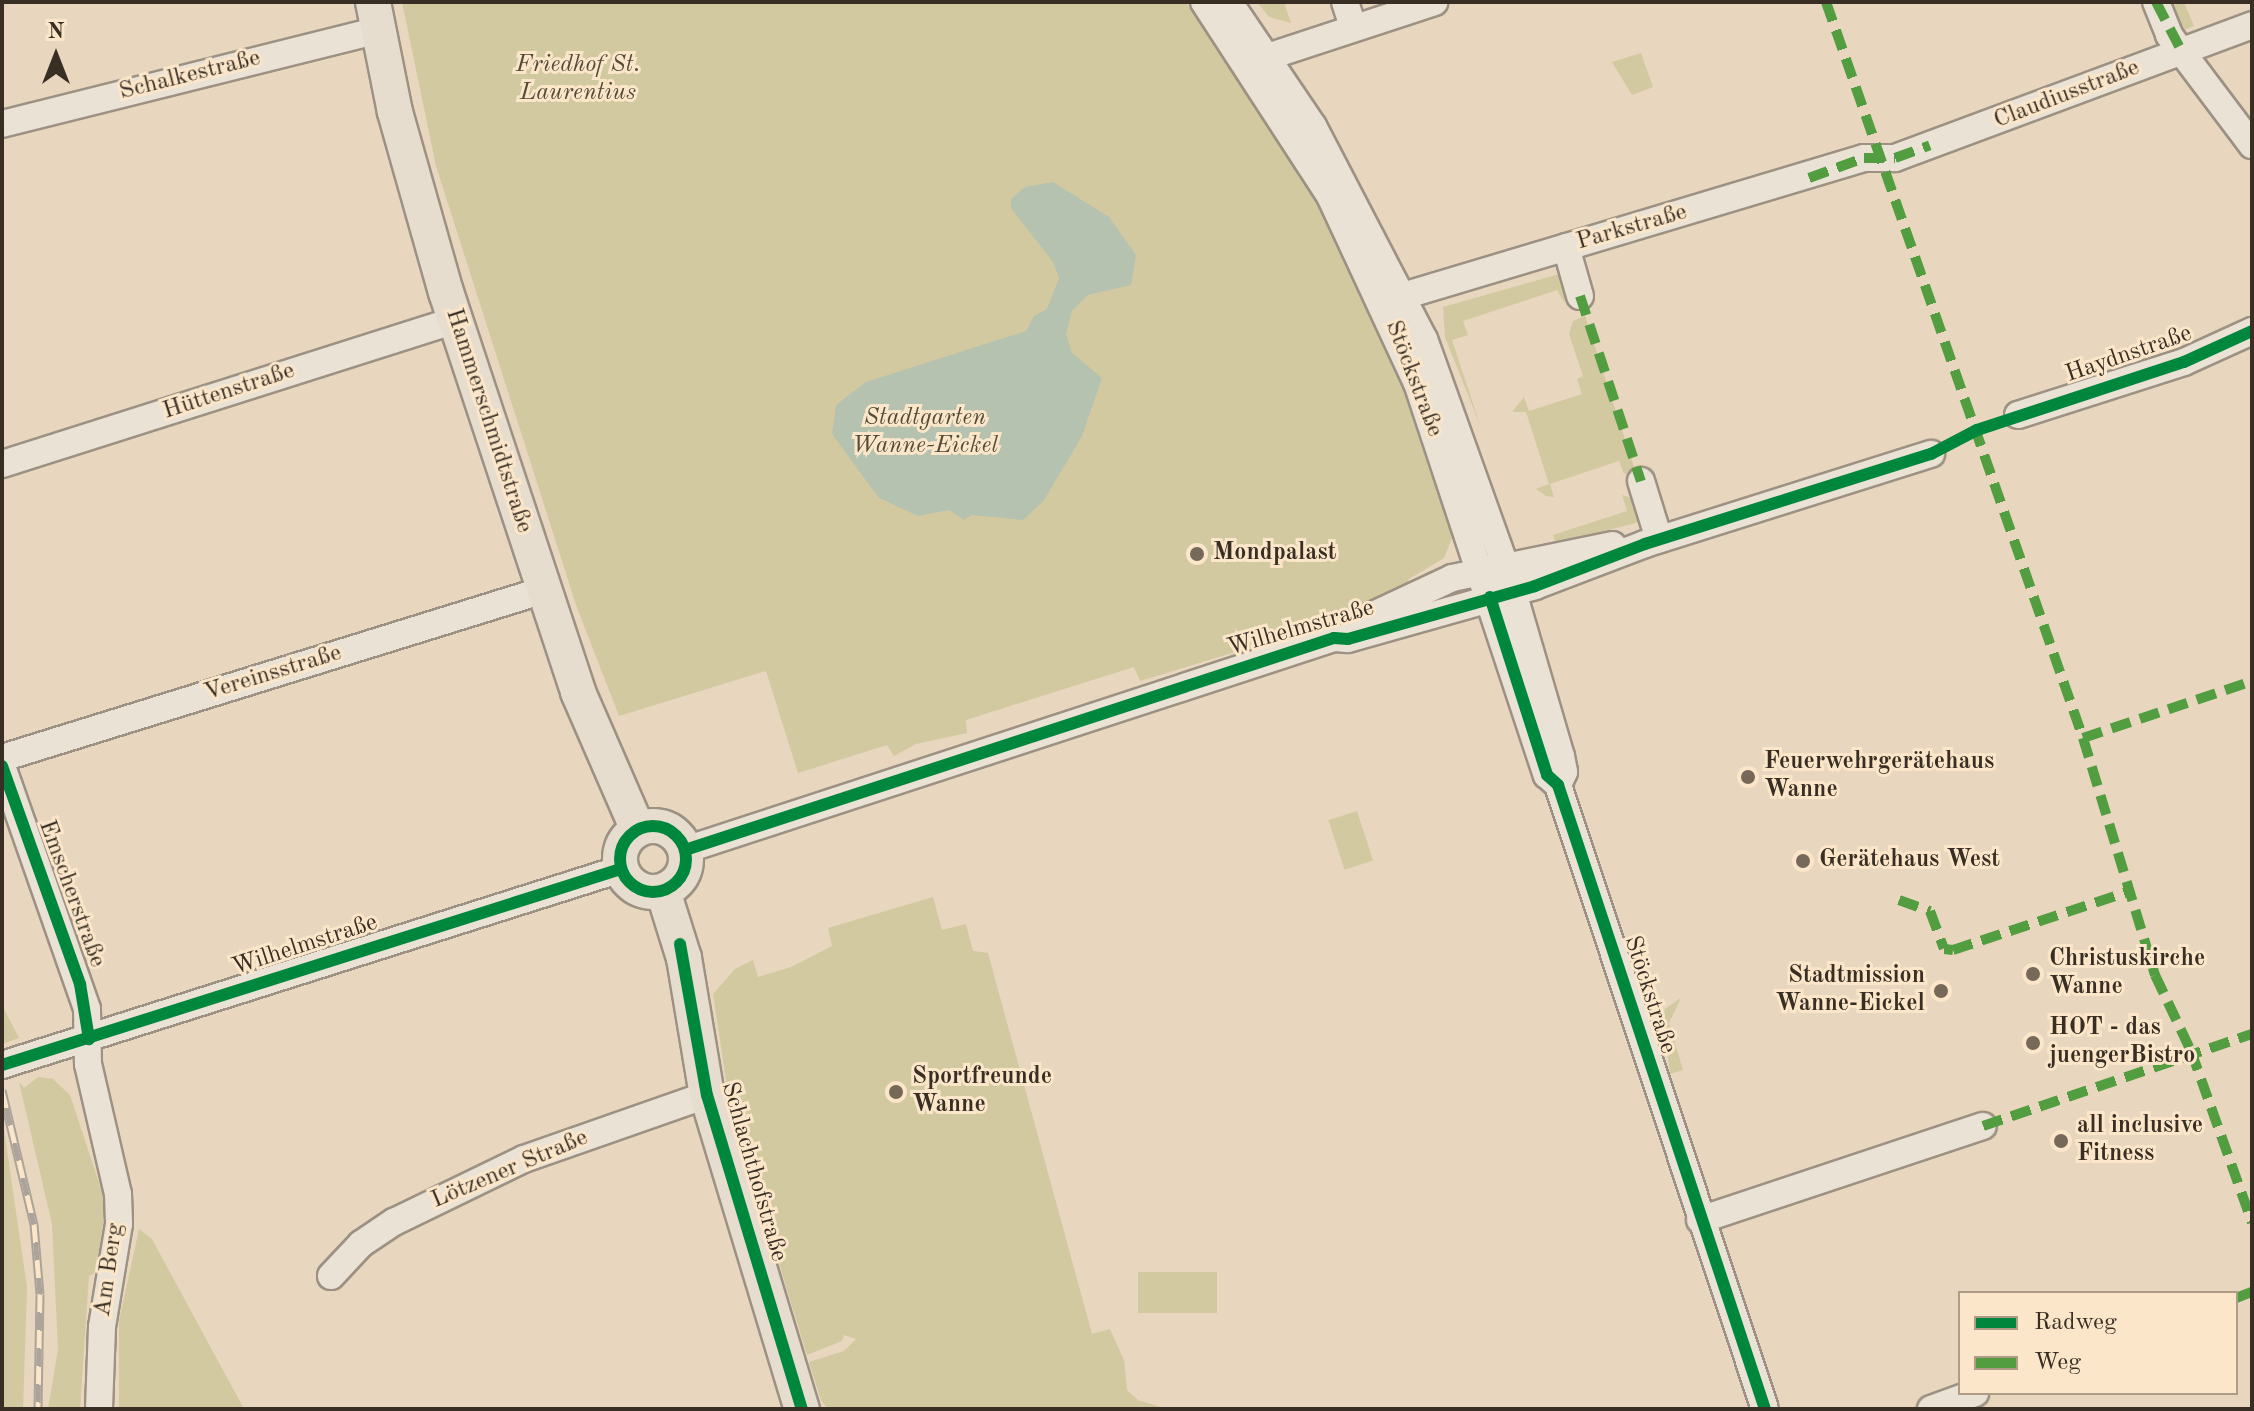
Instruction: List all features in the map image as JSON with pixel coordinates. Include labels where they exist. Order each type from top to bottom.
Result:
[{"type":"main road","name":"Hammerschmidtstraße","points":[[376,16],[417,198],[455,320],[578,692],[638,830]]},
{"type":"main road","points":[[666,829],[685,850],[682,875],[663,891],[637,889],[621,869],[622,846],[638,830],[666,829]]},
{"type":"main road","name":"Schlachthofstraße","points":[[663,891],[684,958],[707,1095],[802,1409]]},
{"type":"street","name":"Stöckstraße","points":[[1204,2],[1313,126],[1393,298],[1463,435],[1493,567],[1547,775],[1558,785],[1765,1409]]},
{"type":"street","name":"Stöckstraße","points":[[1229,2],[1258,60]]},
{"type":"street","points":[[1258,60],[1349,14],[1434,2]]},
{"type":"street","points":[[2156,2],[2169,35],[2252,145]]},
{"type":"street","name":"Schalkestraße","points":[[2,124],[376,16]]},
{"type":"street","name":"Claudiusstraße","points":[[1880,158],[1966,133],[2252,25]]},
{"type":"street","name":"Parkstraße","points":[[1393,298],[1864,158],[1880,158]]},
{"type":"street","points":[[1566,247],[1580,296]]},
{"type":"street","name":"Hüttenstraße","points":[[2,464],[455,320]]},
{"type":"street","name":"Haydnstraße","points":[[2018,415],[2184,362],[2252,331]]},
{"type":"street","name":"Wilhelmstraße","points":[[1334,638],[1348,639],[1501,594],[1652,542],[1931,454]]},
{"type":"street","points":[[1641,481],[1652,542]]},
{"type":"street","name":"Wilhelmstraße","points":[[685,850],[1334,638],[1371,616],[1493,567],[1652,542]]},
{"type":"street","name":"Vereinsstraße","points":[[2,758],[544,590]]},
{"type":"street","name":"Emscherstraße","points":[[2,766],[80,984],[89,1039]]},
{"type":"street","name":"Wilhelmstraße","points":[[2,1065],[621,869]]},
{"type":"street","name":"Am Berg","points":[[89,1039],[88,1064],[118,1194],[119,1224],[102,1327],[99,1409]]},
{"type":"street","name":"Lötzener Straße","points":[[331,1276],[361,1244],[394,1222],[524,1159],[707,1095]]},
{"type":"street","points":[[1700,1220],[1983,1126]]},
{"type":"street","points":[[1931,1409],[1970,1395]]},
{"type":"green space","name":"Stadtgarten Wanne-Eickel","points":[[402,2],[1186,2],[1296,165],[1394,342],[1456,528],[1444,558],[1409,579],[1405,588],[1301,632],[1140,681],[1134,667],[966,720],[967,733],[916,744],[894,756],[887,745],[798,773],[766,671],[619,716],[576,605],[436,166]]},
{"type":"green space","points":[[1257,2],[1284,2],[1291,23],[1269,17]]},
{"type":"green space","points":[[2165,2],[2184,2],[2194,26],[2177,33]]},
{"type":"green space","points":[[1641,53],[1653,87],[1632,95],[1612,62]]},
{"type":"green space","points":[[1563,273],[1568,297],[1564,302],[1557,290],[1463,321],[1468,335],[1452,340],[1480,425],[1445,337],[1443,307]]},
{"type":"green space","points":[[1585,316],[1635,470],[1624,474],[1619,461],[1550,484],[1554,497],[1546,496],[1536,489],[1549,484],[1526,412],[1512,412],[1524,397],[1529,411],[1582,394],[1577,379],[1583,376],[1569,334],[1573,321]]},
{"type":"green space","points":[[1622,495],[1635,499],[1643,521],[1556,544],[1553,535],[1627,511]]},
{"type":"green space","points":[[1357,811],[1373,860],[1345,870],[1328,820]]},
{"type":"green space","name":"Sportfreunde Wanne","points":[[933,897],[942,930],[966,924],[973,951],[988,953],[1092,1334],[1110,1329],[1124,1360],[1127,1390],[1138,1400],[1167,1409],[828,1409],[821,1400],[809,1362],[844,1351],[856,1339],[844,1335],[842,1341],[807,1355],[729,1100],[713,994],[735,969],[753,960],[758,977],[791,967],[832,946],[828,928]]},
{"type":"green space","points":[[1681,998],[1669,1023],[1683,1070],[1670,1074],[1663,1017],[1665,1009]]},
{"type":"green space","points":[[2,1005],[19,1038],[2,1044]]},
{"type":"green space","points":[[38,1077],[53,1079],[70,1095],[106,1204],[96,1272],[89,1276],[80,1409],[48,1409],[58,1349],[52,1224],[19,1082],[24,1088]]},
{"type":"green space","points":[[2,1116],[27,1287],[23,1409],[2,1409]]},
{"type":"green space","points":[[139,1229],[152,1239],[244,1409],[119,1409],[119,1321]]},
{"type":"green space","points":[[1138,1272],[1217,1272],[1217,1313],[1138,1313]]},
{"type":"shaded area","points":[[1053,182],[1109,217],[1136,255],[1131,285],[1088,295],[1072,311],[1066,334],[1072,353],[1102,378],[1082,436],[1044,500],[1023,520],[972,515],[964,520],[949,510],[918,516],[879,498],[832,434],[836,405],[866,382],[1026,331],[1034,316],[1047,309],[1059,278],[1053,262],[1011,208],[1011,199],[1025,187]]},
{"type":"railway","points":[[2,1090],[34,1224],[40,1294],[38,1409]]},
{"type":"marked path","points":[[1826,2],[2083,738],[2155,975],[2191,1051],[2252,1222]]},
{"type":"marked path","points":[[2156,2],[2182,52]]},
{"type":"marked path","points":[[1809,178],[1864,158],[1895,158],[1930,145]]},
{"type":"marked path","points":[[1580,296],[1641,481]]},
{"type":"marked path","points":[[2083,738],[2252,681]]},
{"type":"marked path","points":[[1899,900],[1930,911],[1944,949],[1953,950],[2133,890]]},
{"type":"marked path","points":[[1983,1126],[2252,1034]]},
{"type":"marked path","points":[[2238,1297],[2252,1292]]},
{"type":"cycle path","points":[[685,850],[1334,638],[1348,639],[1535,586],[1645,544],[1931,454],[1977,430],[2184,362],[2252,331]]},
{"type":"cycle path","points":[[1490,597],[1547,775],[1558,785],[1765,1409]]},
{"type":"cycle path","points":[[2,766],[80,984],[89,1039]]},
{"type":"cycle path","points":[[647,826],[659,826],[671,831],[681,841],[686,859],[684,872],[671,887],[659,892],[647,892],[635,887],[625,877],[620,865],[620,853],[625,841],[635,831],[647,826]]},
{"type":"cycle path","points":[[2,1065],[621,869]]},
{"type":"cycle path","points":[[680,944],[707,1095],[802,1409]]},
{"type":"place","name":"Mondpalast","points":[[1197,554]]},
{"type":"place","name":"Feuerwehrgerätehaus Wanne","points":[[1748,777]]},
{"type":"place","name":"Gerätehaus West","points":[[1803,861]]},
{"type":"place","name":"Christuskirche Wanne","points":[[2033,974]]},
{"type":"place","name":"Stadtmission Wanne-Eickel","points":[[1941,991]]},
{"type":"place","name":"HOT - das juengerBistro","points":[[2033,1043]]},
{"type":"place","name":"Sportfreunde Wanne","points":[[896,1092]]},
{"type":"place","name":"all inclusive Fitness","points":[[2061,1141]]},
{"type":"park label","name":"Friedhof St. Laurentius","points":[[578,80]]}]
